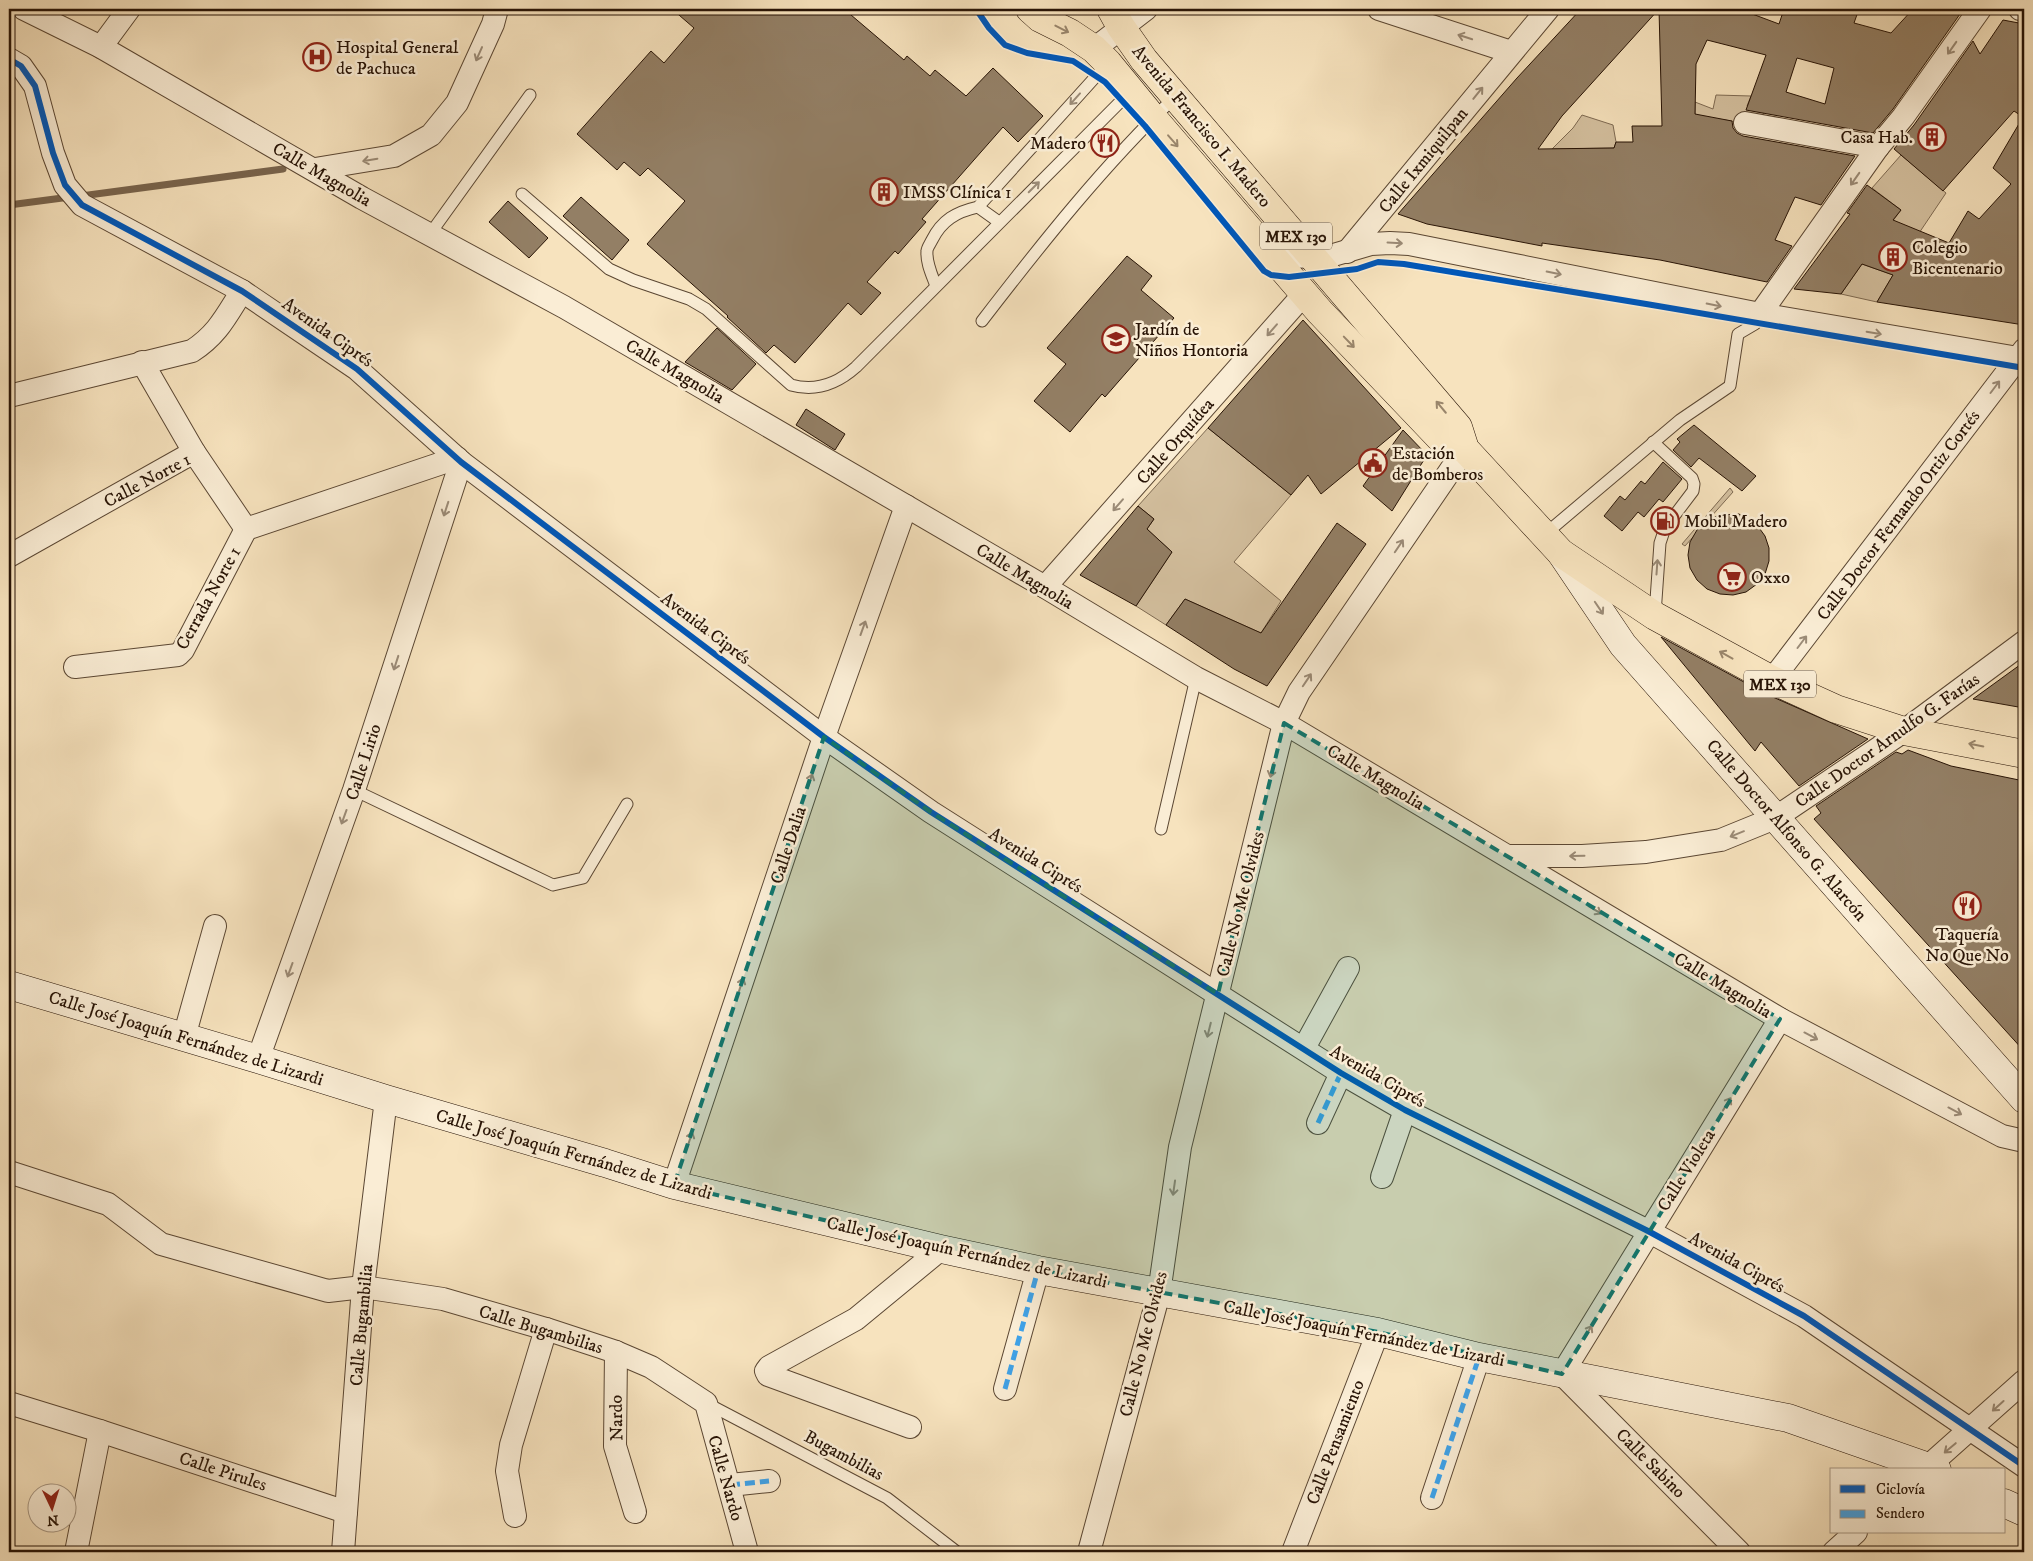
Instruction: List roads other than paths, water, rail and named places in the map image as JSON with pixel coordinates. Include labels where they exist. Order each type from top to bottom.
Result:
[{"type":"main road","name":"Avenida Francisco I. Madero","points":[[1030,9],[1040,18],[1070,33],[1101,56],[1312,303],[1442,440],[1465,449]]},
{"type":"main road","name":"Avenida Francisco I. Madero","points":[[1118,15],[1144,60],[1314,256],[1458,427],[1465,449],[1553,544],[1655,616],[1772,680],[1836,709],[1904,731],[2024,754]]},
{"type":"main road","points":[[1312,303],[1343,292]]},
{"type":"street","name":"Calle Magnolia","points":[[24,9],[101,47],[362,198],[564,306],[1045,587],[1196,678],[1284,723],[1780,1019],[2002,1136],[2023,1135]]},
{"type":"street","points":[[101,47],[129,9]]},
{"type":"street","points":[[315,170],[394,156],[431,135],[457,103],[493,24],[497,9]]},
{"type":"street","points":[[1101,56],[1118,15],[1146,9]]},
{"type":"street","points":[[1378,9],[1511,52]]},
{"type":"street","name":"Calle Ixmiquilpan","points":[[1347,252],[1548,9]]},
{"type":"street","points":[[1760,314],[1878,147],[1903,117],[1980,9]]},
{"type":"street","points":[[2020,9],[2024,10]]},
{"type":"street","name":"Avenida Ciprés","points":[[9,59],[20,66],[35,86],[53,153],[65,185],[82,205],[242,290],[357,369],[459,460],[824,737],[932,812],[1341,1073],[1405,1110],[1648,1231],[1804,1316],[2024,1466]]},
{"type":"street","points":[[1745,123],[1878,147]]},
{"type":"street","points":[[1270,254],[1284,257],[1330,256],[1371,244],[1409,244],[1760,314],[2022,355]]},
{"type":"street","points":[[9,396],[192,351],[207,341],[217,331],[242,290]]},
{"type":"street","name":"Calle Orquídea","points":[[1045,587],[1312,303]]},
{"type":"street","name":"Calle Doctor Fernando Ortiz Cortés","points":[[1772,680],[2022,355]]},
{"type":"street","points":[[142,362],[194,452]]},
{"type":"street","name":"Calle No Me Olvides","points":[[1089,1552],[1159,1293],[1180,1147],[1284,723],[1299,692],[1465,449]]},
{"type":"street","name":"Calle Norte 1","points":[[9,556],[194,452],[246,529]]},
{"type":"street","points":[[246,529],[459,460]]},
{"type":"street","name":"Calle Lirio","points":[[258,1058],[354,790],[459,460]]},
{"type":"street","name":"Calle Dalia","points":[[674,1185],[824,737],[906,506]]},
{"type":"street","name":"Cerrada Norte 1","points":[[75,667],[178,655],[183,650],[246,529]]},
{"type":"street","name":"Calle Doctor Alfonso G. Alarcón","points":[[1553,544],[1623,645],[2024,1099]]},
{"type":"street","name":"Calle Doctor Arnulfo G. Farías","points":[[1508,856],[1582,856],[1646,852],[1720,840],[1776,818],[1904,731],[2024,642]]},
{"type":"street","points":[[184,1036],[215,926]]},
{"type":"street","points":[[1304,1048],[1348,968]]},
{"type":"street","name":"Calle José Joaquín Fernández de Lizardi","points":[[9,985],[258,1058],[386,1099],[674,1185],[941,1249],[1038,1270],[1378,1332],[1479,1357],[1788,1418],[1930,1468]]},
{"type":"street","name":"Calle Violeta","points":[[1562,1374],[1648,1231],[1780,1019]]},
{"type":"street","points":[[1318,1123],[1341,1073]]},
{"type":"street","name":"Calle Bugambilia","points":[[343,1552],[363,1287],[386,1099]]},
{"type":"street","points":[[1382,1177],[1405,1110]]},
{"type":"street","name":"Calle Bugambilias","points":[[9,1172],[108,1204],[162,1244],[328,1291],[363,1287],[442,1299],[546,1329],[616,1352],[651,1368],[706,1403]]},
{"type":"street","points":[[910,1427],[768,1375],[766,1371],[769,1367],[856,1319],[941,1249]]},
{"type":"street","points":[[1005,1389],[1038,1270]]},
{"type":"street","points":[[515,1516],[507,1472],[511,1445],[546,1329]]},
{"type":"street","name":"Calle Pensamiento","points":[[1293,1552],[1378,1332]]},
{"type":"street","name":"Nardo","points":[[616,1352],[615,1446],[635,1512]]},
{"type":"street","points":[[1432,1498],[1479,1357]]},
{"type":"street","name":"Calle Sabino","points":[[1562,1374],[1739,1552]]},
{"type":"street","points":[[1930,1468],[2024,1382]]},
{"type":"street","name":"Calle Pirules","points":[[9,1403],[346,1512]]},
{"type":"street","name":"Calle Nardo","points":[[706,1403],[730,1484],[747,1552]]},
{"type":"street","points":[[76,1552],[100,1431]]},
{"type":"street","points":[[730,1484],[769,1481]]},
{"type":"street","points":[[2006,1504],[2024,1512]]},
{"type":"street","points":[[1834,1552],[1854,1534]]},
{"type":"lane","points":[[936,286],[929,266],[927,250],[938,228],[950,217],[964,210],[978,207],[1101,56]]},
{"type":"lane","points":[[522,194],[609,269],[633,280],[689,299],[706,310],[791,385],[804,389],[827,385],[844,377],[1131,91]]},
{"type":"lane","points":[[430,234],[530,95]]},
{"type":"lane","points":[[982,321],[1059,223],[1111,162],[1175,96]]},
{"type":"lane","points":[[978,207],[999,222]]},
{"type":"lane","points":[[1553,544],[1653,442],[1680,420],[1730,386],[1738,334],[1755,324],[1760,314]]},
{"type":"lane","points":[[1653,442],[1692,478],[1694,484],[1693,491],[1665,528],[1660,543],[1655,616]]},
{"type":"lane","points":[[1161,829],[1196,678]]},
{"type":"lane","points":[[354,790],[553,884],[583,878],[627,804]]},
{"type":"lane","name":"Bugambilias","points":[[706,1403],[887,1498],[957,1552]]},
{"type":"waterway","points":[[81,196],[283,169]]},
{"type":"waterway","points":[[9,205],[70,197]]},
{"type":"place","name":"Hospital General de Pachuca","points":[[317,57]]},
{"type":"place","name":"Casa Hab.","points":[[1932,137]]},
{"type":"place","name":"Madero","points":[[1105,143]]},
{"type":"place","name":"IMSS Clínica 1","points":[[884,192]]},
{"type":"place","name":"Colegio Bicentenario","points":[[1893,257]]},
{"type":"place","name":"Jardín de Niños Hontoria","points":[[1116,339]]},
{"type":"place","name":"Estación de Bomberos","points":[[1373,463]]},
{"type":"place","name":"Mobil Madero","points":[[1665,521]]},
{"type":"place","name":"Oxxo","points":[[1732,577]]},
{"type":"place","name":"Taquería No Que No","points":[[1967,906]]}]
